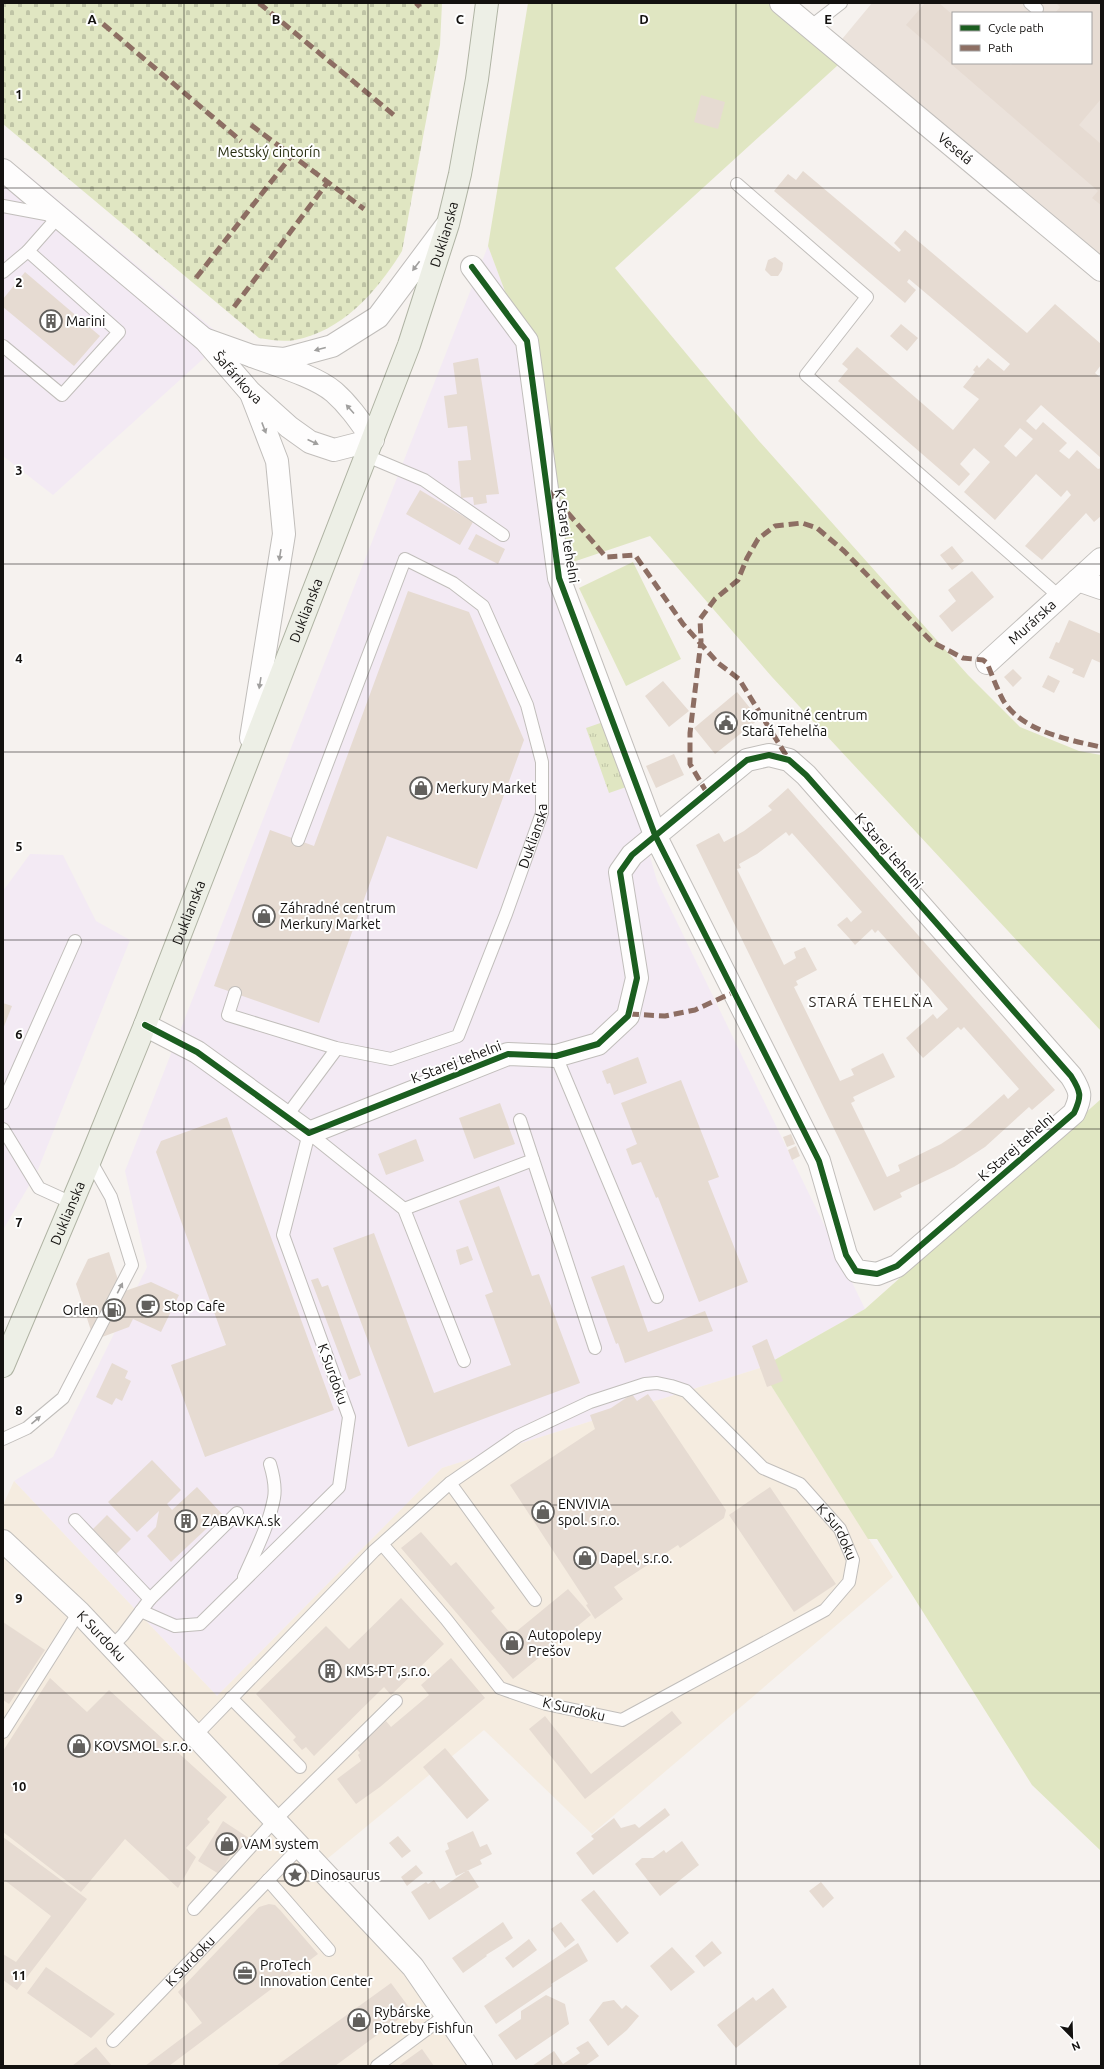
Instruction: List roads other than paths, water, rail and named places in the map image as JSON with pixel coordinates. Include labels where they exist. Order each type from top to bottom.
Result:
[{"type":"main road","name":"Duklianska","points":[[3,1366],[145,1025],[409,345],[448,224],[460,174],[477,79],[486,3]]},
{"type":"street","name":"Veselá","points":[[781,3],[1101,270]]},
{"type":"street","name":"Šafárikova","points":[[3,170],[205,340],[250,392],[288,427],[310,442],[334,450],[370,448],[353,411],[333,391],[302,374],[252,356]]},
{"type":"street","points":[[205,340],[252,356],[284,359],[332,346],[378,317],[448,224]]},
{"type":"street","name":"K Starej tehelni","points":[[309,1133],[508,1054],[556,1056],[598,1044],[628,1016],[637,978],[620,872],[632,854],[655,835],[747,760],[769,755],[789,760],[806,775],[1071,1076],[1079,1089],[1080,1100],[1074,1113],[897,1266],[877,1274],[856,1271],[846,1255],[819,1161],[655,835],[559,578],[527,341],[472,267]]},
{"type":"street","points":[[247,762],[284,534],[277,461],[250,392]]},
{"type":"street","name":"Murárska","points":[[987,663],[1101,559]]},
{"type":"street","points":[[1078,580],[1101,588]]},
{"type":"street","points":[[145,1025],[197,1052],[309,1133]]},
{"type":"street","name":"K Surdoku","points":[[3,1541],[78,1612],[413,1967],[481,2066]]},
{"type":"lane","points":[[810,27],[841,3]]},
{"type":"lane","points":[[3,181],[26,189]]},
{"type":"lane","points":[[737,184],[867,297],[806,375],[1060,597]]},
{"type":"lane","points":[[3,206],[58,217]]},
{"type":"lane","points":[[3,272],[28,251],[58,217]]},
{"type":"lane","points":[[3,346],[62,395],[119,332],[28,251]]},
{"type":"lane","points":[[370,448],[424,480],[503,535]]},
{"type":"lane","name":"Duklianska","points":[[235,993],[228,1015],[336,1048],[392,1059],[458,1036],[506,914],[542,813],[542,762],[527,705],[483,606],[453,583],[405,559],[298,840]]},
{"type":"lane","points":[[3,1103],[75,940]]},
{"type":"lane","points":[[286,1117],[335,1051]]},
{"type":"lane","points":[[556,1056],[657,1297]]},
{"type":"lane","points":[[520,1120],[596,1348]]},
{"type":"lane","points":[[3,1129],[39,1188],[72,1203]]},
{"type":"lane","points":[[309,1133],[404,1209],[464,1361]]},
{"type":"lane","name":"K Surdoku","points":[[141,1611],[174,1626],[200,1624],[339,1487],[349,1417],[284,1235],[309,1133]]},
{"type":"lane","points":[[3,1439],[27,1428],[63,1398],[132,1265],[110,1197],[90,1160]]},
{"type":"lane","points":[[404,1209],[534,1160]]},
{"type":"lane","name":"K Surdoku","points":[[195,1736],[382,1544],[450,1484],[518,1436],[590,1402],[645,1384],[657,1383],[686,1391],[763,1468],[800,1484],[824,1509],[840,1529],[853,1560],[849,1582],[825,1610],[622,1720],[546,1704],[500,1688],[446,1619],[382,1544]]},
{"type":"lane","name":"K Surdoku","points":[[242,1582],[265,1526],[274,1497],[273,1476],[270,1464]]},
{"type":"lane","points":[[450,1484],[534,1600]]},
{"type":"lane","points":[[111,1647],[123,1635],[150,1599],[237,1513]]},
{"type":"lane","points":[[75,1520],[150,1599]]},
{"type":"lane","points":[[3,1732],[78,1612]]},
{"type":"lane","points":[[231,1698],[300,1767]]},
{"type":"lane","points":[[194,1909],[275,1820],[396,1701]]},
{"type":"lane","name":"K Surdoku","points":[[113,2041],[300,1847]]},
{"type":"lane","points":[[268,1880],[329,1950]]},
{"type":"lane","points":[[377,2066],[446,2015]]},
{"type":"place","name":"Marini","points":[[51,321]]},
{"type":"place","name":"Komunitné centrum Stará Tehelňa","points":[[726,723]]},
{"type":"place","name":"Merkury Market","points":[[421,788]]},
{"type":"place","name":"Záhradné centrum Merkury Market","points":[[264,916]]},
{"type":"place","name":"Stop Cafe","points":[[148,1306]]},
{"type":"place","name":"Orlen","points":[[114,1310]]},
{"type":"place","name":"ENVIVIA spol. s r.o.","points":[[543,1512]]},
{"type":"place","name":"ZABAVKA.sk","points":[[186,1521]]},
{"type":"place","name":"Dapel, s.r.o.","points":[[585,1558]]},
{"type":"place","name":"Autopolepy Prešov","points":[[512,1643]]},
{"type":"place","name":"KMS-PT ,s.r.o.","points":[[330,1671]]},
{"type":"place","name":"KOVSMOL s.r.o.","points":[[79,1746]]},
{"type":"place","name":"VAM system","points":[[227,1844]]},
{"type":"place","name":"Dinosaurus","points":[[295,1875]]},
{"type":"place","name":"ProTech Innovation Center","points":[[245,1973]]},
{"type":"place","name":"Rybárske Potreby Fishfun","points":[[359,2020]]},
{"type":"district","name":"STARÁ TEHELŇA","points":[[871,1001]]},
{"type":"park label","name":"Mestský cintorín","points":[[269,152]]}]
